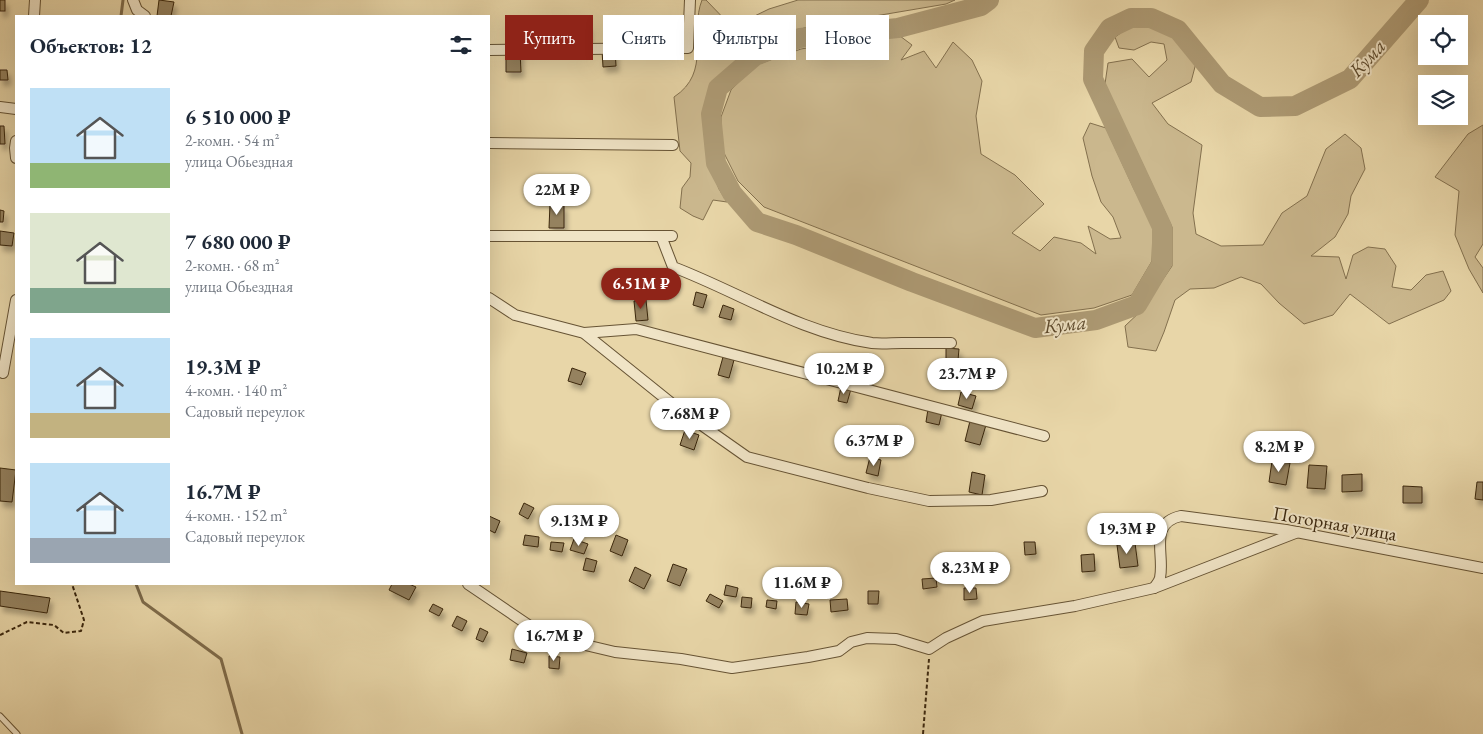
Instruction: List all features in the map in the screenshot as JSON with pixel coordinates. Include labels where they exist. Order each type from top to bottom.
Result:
[{"type":"street","points":[[34,15],[35,0]]},
{"type":"street","points":[[133,0],[137,10],[144,15]]},
{"type":"street","points":[[490,50],[688,48],[690,0]]},
{"type":"street","points":[[0,107],[15,109]]},
{"type":"street","points":[[490,143],[673,145]]},
{"type":"street","points":[[490,236],[672,236]]},
{"type":"street","points":[[661,236],[673,267],[758,306],[811,327],[843,337],[873,343],[952,343]]},
{"type":"street","points":[[490,299],[515,315],[584,334],[636,329],[1044,436]]},
{"type":"street","points":[[3,372],[15,306]]},
{"type":"street","points":[[584,334],[676,407],[747,457],[868,488],[929,501],[991,500],[1042,491]]},
{"type":"street","name":"Погорная улица","points":[[1154,588],[1160,580],[1160,532],[1165,523],[1171,518],[1181,516],[1298,532],[1483,568]]},
{"type":"street","points":[[469,585],[544,635],[615,652],[681,658],[732,668],[808,658],[840,651],[851,642],[867,638],[896,639],[929,649],[946,638],[983,620],[1075,606],[1154,588],[1298,532]]},
{"type":"lane","points":[[0,716],[17,734]]},
{"type":"path","points":[[0,635],[28,622],[54,625],[64,633],[81,631],[84,620],[72,585]]},
{"type":"path","points":[[923,734],[929,649]]},
{"type":"shaded area","points":[[702,0],[706,0],[720,15],[699,15]]},
{"type":"shaded area","points":[[798,0],[955,0],[946,4],[881,15],[806,15],[806,28],[796,32],[796,15],[757,15]]},
{"type":"shaded area","points":[[1148,23],[1175,35],[1196,63],[1191,82],[1152,103],[1168,124],[1202,145],[1193,213],[1196,234],[1221,246],[1263,245],[1282,213],[1307,196],[1326,149],[1345,134],[1361,148],[1365,169],[1351,196],[1348,214],[1335,237],[1311,256],[1339,257],[1346,279],[1353,255],[1368,247],[1385,249],[1396,266],[1392,287],[1411,290],[1426,275],[1443,271],[1451,291],[1444,300],[1389,324],[1350,294],[1333,315],[1304,324],[1279,303],[1261,284],[1241,277],[1214,288],[1190,289],[1175,300],[1156,351],[1128,347],[1125,326],[1143,309],[1172,266],[1172,227],[1105,84],[1108,63],[1132,59],[1149,77],[1167,60],[1164,44],[1151,42],[1134,50],[1119,48],[1115,37],[1131,26]]},
{"type":"shaded area","points":[[896,33],[912,45],[901,60],[924,51],[936,68],[953,42],[972,60],[982,81],[976,116],[981,154],[1015,175],[1044,204],[1012,233],[1040,251],[1054,237],[1081,243],[1096,254],[1088,226],[1110,239],[1121,238],[1113,217],[1101,202],[1092,176],[1083,138],[1090,123],[1106,128],[1153,225],[1152,261],[1132,295],[1094,308],[1041,315],[764,207],[738,181],[721,147],[721,117],[731,90],[756,65],[770,60],[796,60],[796,51],[806,48],[806,60],[889,60],[889,34]]},
{"type":"shaded area","points":[[696,60],[742,60],[713,87],[705,112],[711,168],[719,189],[727,202],[713,200],[703,220],[680,208],[682,188],[690,177],[691,163],[680,151],[674,97],[686,87],[693,76]]},
{"type":"shaded area","points":[[1483,125],[1483,244],[1475,257],[1483,268],[1483,293],[1469,269],[1455,235],[1459,191],[1435,177],[1468,134]]},
{"type":"building","points":[[0,0],[5,0],[5,11],[0,11]]},
{"type":"building","points":[[159,0],[174,2],[171,15],[157,15]]},
{"type":"building","points":[[602,50],[603,60],[616,60],[616,66],[603,67]]},
{"type":"building","points":[[506,60],[520,60],[521,72],[506,72]]},
{"type":"building","points":[[0,70],[7,70],[8,80],[0,80]]},
{"type":"building","points":[[0,126],[4,126],[5,144],[0,144]]},
{"type":"building","points":[[550,204],[564,205],[564,228],[549,228]]},
{"type":"building","points":[[0,210],[4,211],[3,222],[0,222]]},
{"type":"building","points":[[0,231],[14,233],[12,246],[0,245]]},
{"type":"building","points":[[696,292],[707,295],[703,308],[693,305]]},
{"type":"building","points":[[646,300],[648,320],[636,321],[634,301]]},
{"type":"building","points":[[723,305],[734,309],[731,320],[719,317]]},
{"type":"building","points":[[946,348],[959,349],[958,360],[946,360]]},
{"type":"building","points":[[723,357],[734,360],[729,378],[718,375]]},
{"type":"building","points":[[572,368],[586,373],[581,385],[568,381]]},
{"type":"building","points":[[841,387],[851,389],[847,403],[838,401]]},
{"type":"building","points":[[961,392],[976,396],[972,409],[958,405]]},
{"type":"building","points":[[928,409],[942,412],[939,425],[926,422]]},
{"type":"building","points":[[970,421],[986,425],[980,445],[965,441]]},
{"type":"building","points":[[685,430],[699,435],[694,450],[680,445]]},
{"type":"building","points":[[870,457],[881,460],[878,476],[866,473]]},
{"type":"building","points":[[1272,461],[1290,463],[1286,485],[1269,482]]},
{"type":"building","points":[[1309,465],[1327,466],[1325,489],[1307,488]]},
{"type":"building","points":[[0,468],[15,470],[12,502],[0,501]]},
{"type":"building","points":[[972,472],[985,475],[982,495],[969,492]]},
{"type":"building","points":[[1362,474],[1362,491],[1342,492],[1342,475]]},
{"type":"building","points":[[1477,482],[1483,482],[1483,500],[1475,499]]},
{"type":"building","points":[[1403,486],[1422,487],[1422,503],[1403,503]]},
{"type":"building","points":[[524,503],[534,508],[528,519],[519,514]]},
{"type":"building","points":[[490,516],[500,521],[495,533],[490,530]]},
{"type":"building","points":[[525,535],[539,537],[538,547],[523,545]]},
{"type":"building","points":[[616,535],[628,540],[622,556],[610,551]]},
{"type":"building","points":[[574,539],[588,544],[584,554],[570,550]]},
{"type":"building","points":[[551,542],[564,543],[562,552],[550,550]]},
{"type":"building","points":[[1024,542],[1035,542],[1036,554],[1025,555]]},
{"type":"building","points":[[1135,543],[1138,566],[1120,568],[1117,545]]},
{"type":"building","points":[[1094,554],[1095,571],[1082,572],[1081,555]]},
{"type":"building","points":[[586,558],[597,561],[594,572],[583,570]]},
{"type":"building","points":[[673,564],[687,569],[680,586],[667,581]]},
{"type":"building","points":[[635,567],[651,575],[644,589],[629,581]]},
{"type":"building","points":[[936,578],[937,587],[923,589],[922,579]]},
{"type":"building","points":[[392,585],[411,585],[416,587],[409,600],[389,590]]},
{"type":"building","points":[[726,585],[738,588],[736,597],[724,595]]},
{"type":"building","points":[[964,588],[976,588],[977,599],[964,600]]},
{"type":"building","points":[[0,591],[50,598],[47,613],[0,606]]},
{"type":"building","points":[[868,591],[879,591],[878,604],[868,604]]},
{"type":"building","points":[[710,594],[723,601],[719,608],[706,601]]},
{"type":"building","points":[[742,597],[752,598],[751,608],[741,607]]},
{"type":"building","points":[[847,599],[848,610],[831,612],[830,600]]},
{"type":"building","points":[[767,600],[777,601],[776,609],[766,607]]},
{"type":"building","points":[[796,602],[809,604],[807,615],[795,614]]},
{"type":"building","points":[[433,604],[443,609],[439,616],[429,611]]},
{"type":"building","points":[[457,616],[467,621],[462,631],[452,626]]},
{"type":"building","points":[[480,628],[488,632],[483,642],[476,639]]},
{"type":"building","points":[[512,649],[527,653],[524,663],[510,660]]},
{"type":"building","points":[[549,656],[560,657],[559,669],[549,668]]},
{"type":"waterway","points":[[121,15],[123,0]]},
{"type":"waterway","name":"Кума","points":[[989,0],[981,6],[898,28],[800,38],[755,56],[718,88],[711,114],[716,163],[732,193],[757,222],[796,235],[912,282],[1035,328],[1096,320],[1137,305],[1162,263],[1162,227],[1093,79],[1094,51],[1110,28],[1131,18],[1151,18],[1178,30],[1222,84],[1260,107],[1295,106],[1350,79],[1419,0]]},
{"type":"waterway","points":[[136,585],[143,602],[221,659],[242,734]]}]
